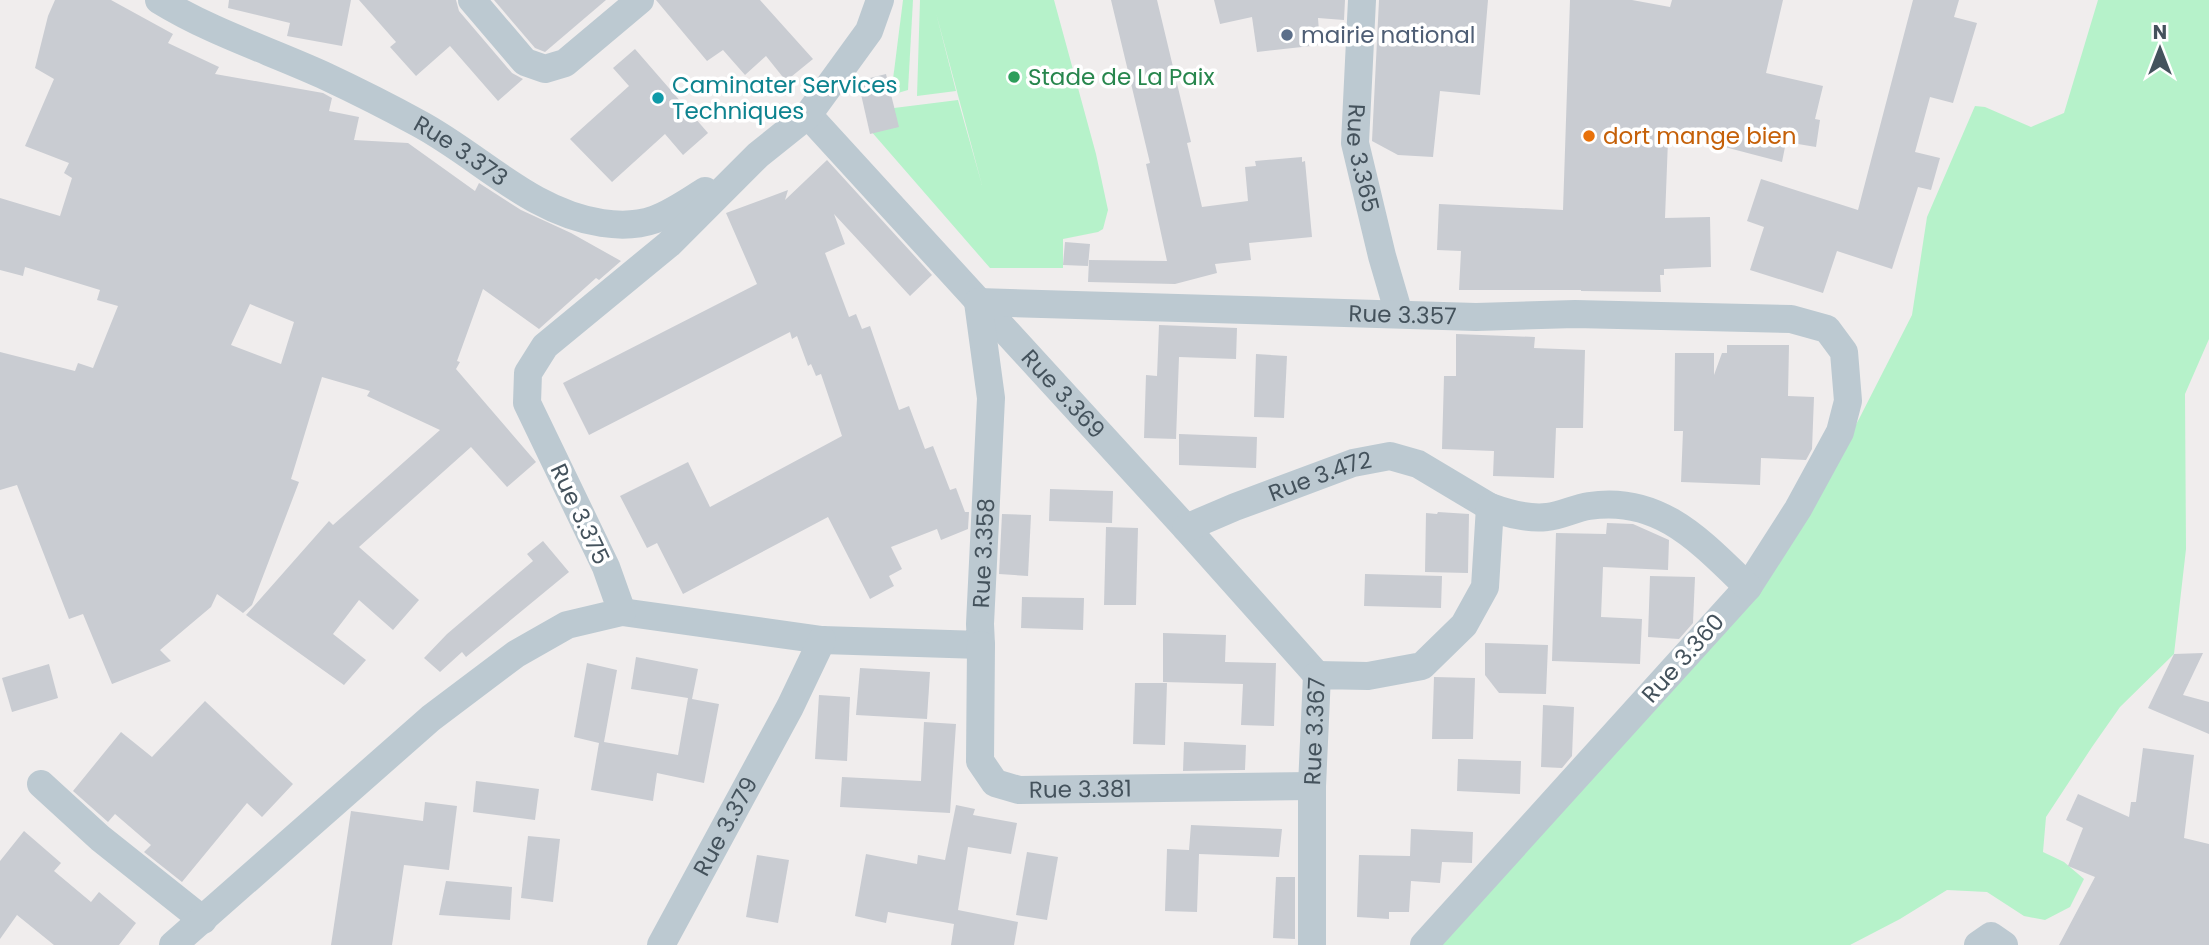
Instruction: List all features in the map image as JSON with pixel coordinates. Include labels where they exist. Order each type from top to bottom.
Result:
[{"type":"street","name":"Rue 3.373","points":[[159,0],[191,20],[323,76],[420,124],[517,190],[576,218],[637,226],[669,214],[758,155]]},
{"type":"street","points":[[472,0],[525,62],[545,69],[565,63],[640,0]]},
{"type":"street","name":"Rue 3.375","points":[[622,612],[606,568],[527,403],[528,373],[545,346],[669,244],[758,155],[808,115],[869,31],[880,0]]},
{"type":"street","name":"Rue 3.365","points":[[1362,0],[1355,143],[1399,314]]},
{"type":"street","name":"Rue 3.369","points":[[808,115],[1317,675]]},
{"type":"street","name":"Rue 3.357","points":[[978,302],[1476,317],[1588,314],[1764,318],[1791,320],[1826,328]]},
{"type":"street","name":"Rue 3.358","points":[[978,302],[990,398],[981,645]]},
{"type":"street","name":"Rue 3.360","points":[[1423,945],[1748,587],[1798,509],[1840,432],[1848,401],[1844,352],[1826,328]]},
{"type":"street","name":"Rue 3.472","points":[[1186,528],[1353,463],[1390,456],[1418,464],[1490,507]]},
{"type":"street","points":[[1490,507],[1527,517],[1548,517],[1588,506],[1617,504],[1654,512],[1690,533],[1748,587]]},
{"type":"street","name":"Rue 3.367","points":[[1312,945],[1312,786],[1317,675],[1368,676],[1422,666],[1464,625],[1485,587],[1490,507]]},
{"type":"street","points":[[173,945],[431,718],[516,654],[567,625],[622,612],[822,640],[981,645]]},
{"type":"street","name":"Rue 3.379","points":[[661,945],[790,707],[822,640]]},
{"type":"street","name":"Rue 3.381","points":[[981,645],[980,761],[995,783],[1019,790],[1312,786]]},
{"type":"street","points":[[41,784],[100,838],[203,920]]},
{"type":"green space","points":[[903,0],[913,0],[908,90],[891,95]]},
{"type":"green space","points":[[920,0],[1054,0],[1096,154],[1108,210],[1103,229],[1063,239],[1063,268],[990,268],[870,130],[894,108],[958,100],[982,185],[936,13],[956,91],[917,96]]},
{"type":"green space","points":[[2098,0],[2209,0],[2209,339],[2185,394],[2186,549],[2174,654],[2120,707],[2046,817],[2043,852],[2064,862],[2084,879],[2070,907],[2045,920],[2024,916],[1987,892],[1947,890],[1850,945],[1432,945],[1779,563],[1859,419],[1912,315],[1927,217],[1975,106],[1985,107],[2031,127],[2064,113]]},
{"type":"building","points":[[55,0],[111,0],[173,34],[168,43],[219,67],[215,74],[323,93],[332,98],[329,111],[359,117],[354,140],[408,143],[475,191],[479,183],[521,210],[571,233],[621,261],[599,280],[596,278],[539,329],[483,289],[456,369],[536,462],[507,487],[471,447],[359,547],[419,600],[393,630],[359,600],[333,634],[366,660],[344,685],[246,615],[329,521],[333,525],[440,430],[367,396],[370,391],[322,377],[291,479],[299,482],[252,605],[243,613],[217,594],[211,607],[160,650],[171,661],[112,684],[83,614],[69,619],[17,485],[0,490],[0,352],[75,371],[78,363],[93,368],[118,306],[97,300],[100,290],[25,267],[23,276],[0,270],[0,198],[60,216],[72,178],[64,173],[69,163],[25,146],[54,79],[35,68],[48,16]],"holes":[[[250,304],[294,322],[281,364],[231,345]]]},
{"type":"building","points":[[229,0],[351,0],[342,46],[287,36],[290,23],[228,8]]},
{"type":"building","points":[[359,0],[456,0],[459,11],[512,73],[523,79],[498,101],[450,46],[416,76],[390,47],[396,42]]},
{"type":"building","points":[[494,0],[606,0],[545,52],[535,48]]},
{"type":"building","points":[[656,0],[760,0],[813,59],[786,81],[766,56],[745,75],[723,50],[707,61]]},
{"type":"building","points":[[1111,0],[1157,0],[1191,142],[1187,143],[1202,207],[1248,201],[1245,167],[1256,166],[1255,161],[1302,157],[1302,162],[1305,161],[1312,237],[1249,243],[1251,260],[1215,264],[1217,273],[1175,284],[1088,282],[1089,260],[1167,261],[1146,164],[1150,163]]},
{"type":"building","name":"mairie national","points":[[1214,0],[1345,0],[1344,20],[1318,18],[1320,45],[1257,52],[1252,17],[1220,24]]},
{"type":"building","points":[[1379,0],[1488,0],[1480,95],[1440,91],[1433,157],[1398,155],[1372,141]]},
{"type":"building","points":[[1570,0],[1632,0],[1670,7],[1672,0],[1783,0],[1766,73],[1823,86],[1815,119],[1820,120],[1816,147],[1786,142],[1782,162],[1694,139],[1694,144],[1668,140],[1665,218],[1710,217],[1711,267],[1664,269],[1664,275],[1660,275],[1661,292],[1459,290],[1461,251],[1437,250],[1439,204],[1563,210]]},
{"type":"building","points":[[1913,0],[1959,0],[1954,17],[1977,23],[1953,103],[1930,97],[1915,152],[1940,158],[1931,190],[1918,187],[1892,269],[1837,251],[1823,293],[1750,270],[1764,227],[1747,221],[1761,179],[1858,210]]},
{"type":"building","points":[[635,49],[708,133],[683,155],[665,134],[612,182],[570,139],[629,86],[613,68]]},
{"type":"building","points":[[886,74],[899,127],[870,134],[858,81]]},
{"type":"building","points":[[827,160],[932,275],[910,296],[834,214],[845,244],[825,253],[849,317],[856,314],[862,329],[870,326],[899,410],[909,406],[925,449],[933,446],[950,490],[956,488],[965,512],[969,512],[968,529],[941,540],[937,529],[891,547],[902,569],[889,576],[894,586],[870,599],[828,517],[683,594],[657,543],[647,548],[620,496],[688,462],[710,507],[842,436],[821,374],[816,376],[811,364],[808,366],[797,336],[792,339],[790,332],[589,435],[563,383],[757,284],[726,213],[788,190],[785,200]]},
{"type":"building","points":[[1065,242],[1090,244],[1088,266],[1063,265]]},
{"type":"building","points":[[1159,325],[1237,328],[1236,359],[1179,357],[1176,439],[1144,438],[1146,375],[1157,376]]},
{"type":"building","points":[[1456,334],[1535,337],[1534,348],[1585,350],[1583,428],[1556,428],[1554,478],[1493,476],[1494,451],[1442,449],[1444,376],[1456,376]]},
{"type":"building","points":[[1727,345],[1789,345],[1788,396],[1814,397],[1812,449],[1806,460],[1761,458],[1760,485],[1681,482],[1683,431],[1674,431],[1675,353],[1714,353],[1714,375],[1722,353],[1727,353]]},
{"type":"building","points":[[1256,354],[1287,356],[1284,418],[1254,417]]},
{"type":"building","points":[[1179,434],[1257,437],[1256,468],[1179,465]]},
{"type":"building","points":[[1050,489],[1113,491],[1112,523],[1049,521]]},
{"type":"building","points":[[1426,513],[1469,514],[1468,573],[1425,572]]},
{"type":"building","points":[[1002,514],[1031,515],[1028,576],[999,574]]},
{"type":"building","points":[[1607,523],[1633,524],[1669,540],[1668,570],[1603,567],[1601,617],[1642,619],[1640,664],[1552,661],[1556,533],[1606,534]]},
{"type":"building","points":[[1106,527],[1138,528],[1136,605],[1104,605]]},
{"type":"building","points":[[543,541],[569,572],[466,657],[462,652],[440,672],[424,658],[447,634],[533,561],[527,554]]},
{"type":"building","points":[[1365,574],[1442,576],[1441,608],[1364,606]]},
{"type":"building","points":[[1650,576],[1695,577],[1693,623],[1679,639],[1648,637]]},
{"type":"building","points":[[1022,597],[1084,598],[1083,630],[1021,628]]},
{"type":"building","points":[[1163,633],[1226,635],[1225,662],[1276,663],[1274,726],[1241,725],[1243,684],[1163,682]]},
{"type":"building","points":[[1485,643],[1548,645],[1546,694],[1499,693],[1485,675]]},
{"type":"building","points":[[2203,653],[2183,695],[2209,702],[2209,734],[2148,708],[2174,654]]},
{"type":"building","points":[[636,657],[698,669],[692,699],[719,704],[704,783],[657,773],[653,801],[591,790],[599,743],[574,737],[587,663],[617,670],[604,742],[678,755],[688,698],[631,689]]},
{"type":"building","points":[[49,664],[58,698],[12,712],[2,678]]},
{"type":"building","points":[[860,668],[930,672],[927,719],[856,715]]},
{"type":"building","points":[[1434,677],[1475,678],[1473,739],[1432,739]]},
{"type":"building","points":[[1135,683],[1167,683],[1165,745],[1133,744]]},
{"type":"building","points":[[819,695],[850,697],[847,761],[815,759]]},
{"type":"building","points":[[205,701],[293,784],[262,817],[247,803],[182,882],[144,852],[151,845],[115,814],[108,822],[73,791],[121,732],[152,757]]},
{"type":"building","points":[[1543,705],[1574,707],[1572,756],[1562,768],[1541,767]]},
{"type":"building","points":[[924,722],[956,724],[950,813],[840,807],[842,777],[921,781]]},
{"type":"building","points":[[1184,742],[1246,745],[1245,770],[1183,771]]},
{"type":"building","points":[[2143,748],[2194,755],[2184,838],[2209,844],[2209,945],[2059,945],[2095,877],[2068,866],[2083,828],[2066,820],[2078,794],[2129,817],[2131,802],[2136,802]]},
{"type":"building","points":[[1458,759],[1521,761],[1520,794],[1457,791]]},
{"type":"building","points":[[476,781],[539,789],[535,820],[473,812]]},
{"type":"building","points":[[425,802],[457,806],[449,870],[404,865],[392,945],[331,945],[351,811],[423,821]]},
{"type":"building","points":[[956,805],[975,809],[973,815],[1017,823],[1011,854],[968,847],[958,910],[1018,922],[1014,945],[951,945],[954,924],[888,912],[886,923],[855,916],[866,854],[917,864],[918,855],[945,860]]},
{"type":"building","points":[[1191,825],[1282,829],[1279,857],[1199,854],[1197,912],[1165,911],[1167,849],[1189,850]]},
{"type":"building","points":[[1411,829],[1473,832],[1472,863],[1442,862],[1440,883],[1411,881],[1409,912],[1389,912],[1389,919],[1357,917],[1359,855],[1410,856]]},
{"type":"building","points":[[24,831],[61,863],[54,871],[91,902],[99,892],[136,923],[119,945],[54,945],[17,915],[0,939],[0,861]]},
{"type":"building","points":[[528,836],[560,839],[553,902],[521,898]]},
{"type":"building","points":[[1027,852],[1058,857],[1047,920],[1016,915]]},
{"type":"building","points":[[757,855],[789,860],[778,923],[746,917]]},
{"type":"building","points":[[1276,877],[1295,877],[1295,939],[1273,938]]},
{"type":"building","points":[[446,881],[512,887],[510,920],[439,915]]},
{"type":"place","name":"mairie national","points":[[1287,35]]},
{"type":"place","name":"Stade de La Paix","points":[[1014,77]]},
{"type":"place","name":"Caminater Services Techniques","points":[[658,98]]},
{"type":"place","name":"dort mange bien","points":[[1589,136]]}]
